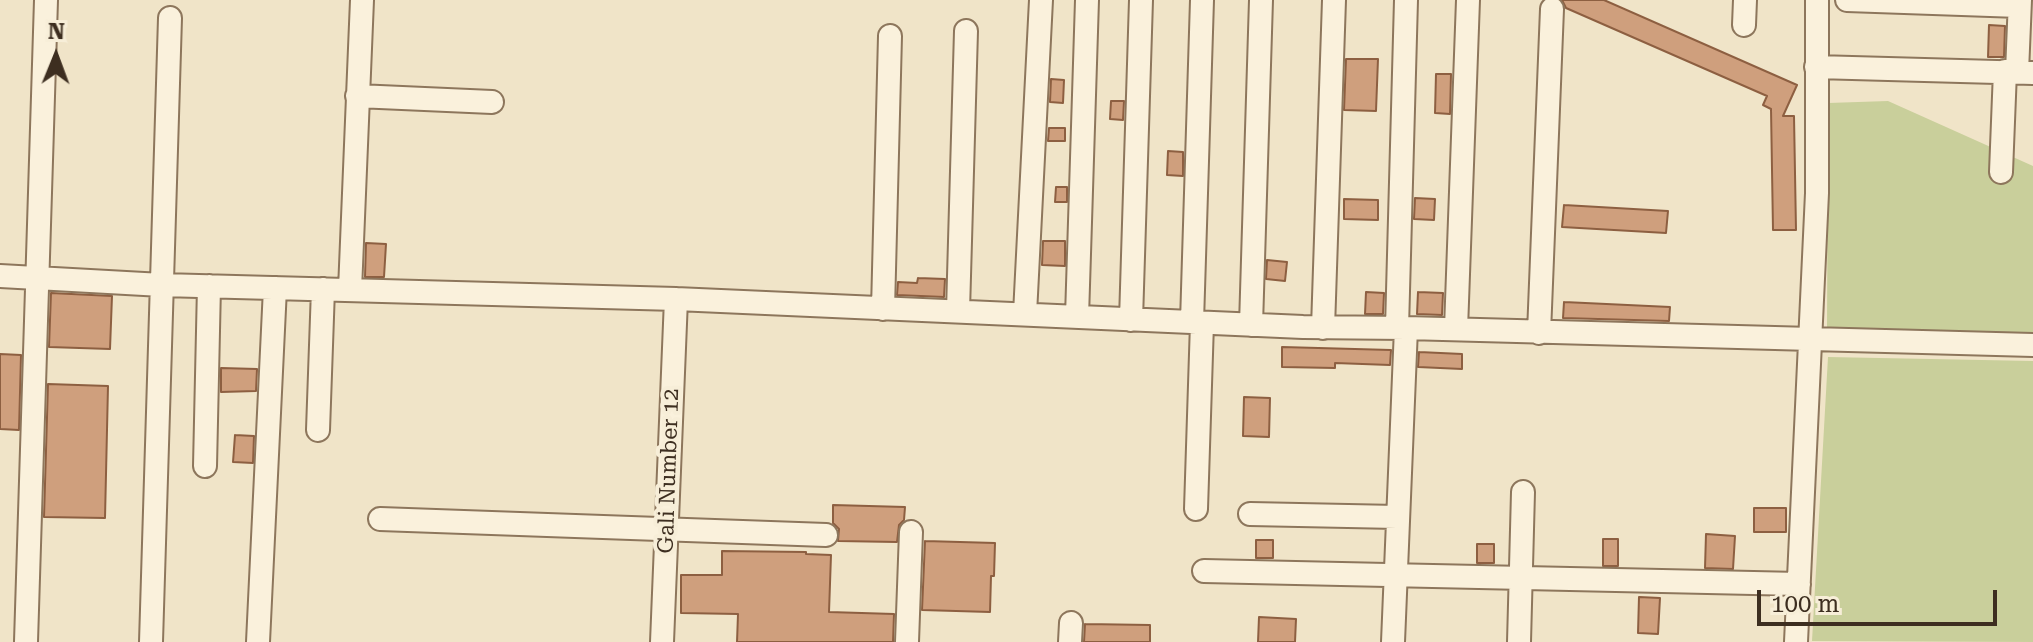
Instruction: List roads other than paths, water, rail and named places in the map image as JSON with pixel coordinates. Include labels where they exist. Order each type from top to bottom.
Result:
[{"type":"street","points":[[26,642],[46,0]]},
{"type":"street","points":[[350,290],[362,0]]},
{"type":"street","points":[[1025,314],[1041,0]]},
{"type":"street","points":[[1077,317],[1087,0]]},
{"type":"street","points":[[1131,320],[1141,0]]},
{"type":"street","points":[[1196,509],[1202,0]]},
{"type":"street","points":[[1251,325],[1261,0]]},
{"type":"street","points":[[1323,328],[1334,0]]},
{"type":"street","points":[[1393,642],[1406,0]]},
{"type":"street","points":[[1456,329],[1468,0]]},
{"type":"street","points":[[1744,25],[1745,0]]},
{"type":"street","points":[[1796,642],[1817,193],[1817,0]]},
{"type":"street","points":[[1847,0],[2019,3],[2018,72],[2001,172]]},
{"type":"street","points":[[1539,333],[1552,9]]},
{"type":"street","points":[[151,642],[170,18]]},
{"type":"street","points":[[958,311],[966,31]]},
{"type":"street","points":[[883,309],[890,36]]},
{"type":"street","points":[[1816,67],[2018,72]]},
{"type":"street","points":[[357,96],[492,102]]},
{"type":"street","points":[[0,276],[162,285],[676,299],[1323,328],[2033,345]]},
{"type":"street","points":[[205,466],[209,286]]},
{"type":"street","points":[[258,642],[275,288]]},
{"type":"street","points":[[318,430],[323,289]]},
{"type":"street","name":"Gali Number 12","points":[[662,642],[676,299]]},
{"type":"street","points":[[1519,642],[1523,492]]},
{"type":"street","points":[[1250,514],[1397,517]]},
{"type":"street","points":[[380,519],[826,535]]},
{"type":"street","points":[[907,642],[911,532]]},
{"type":"street","points":[[1204,571],[1799,584]]}]
